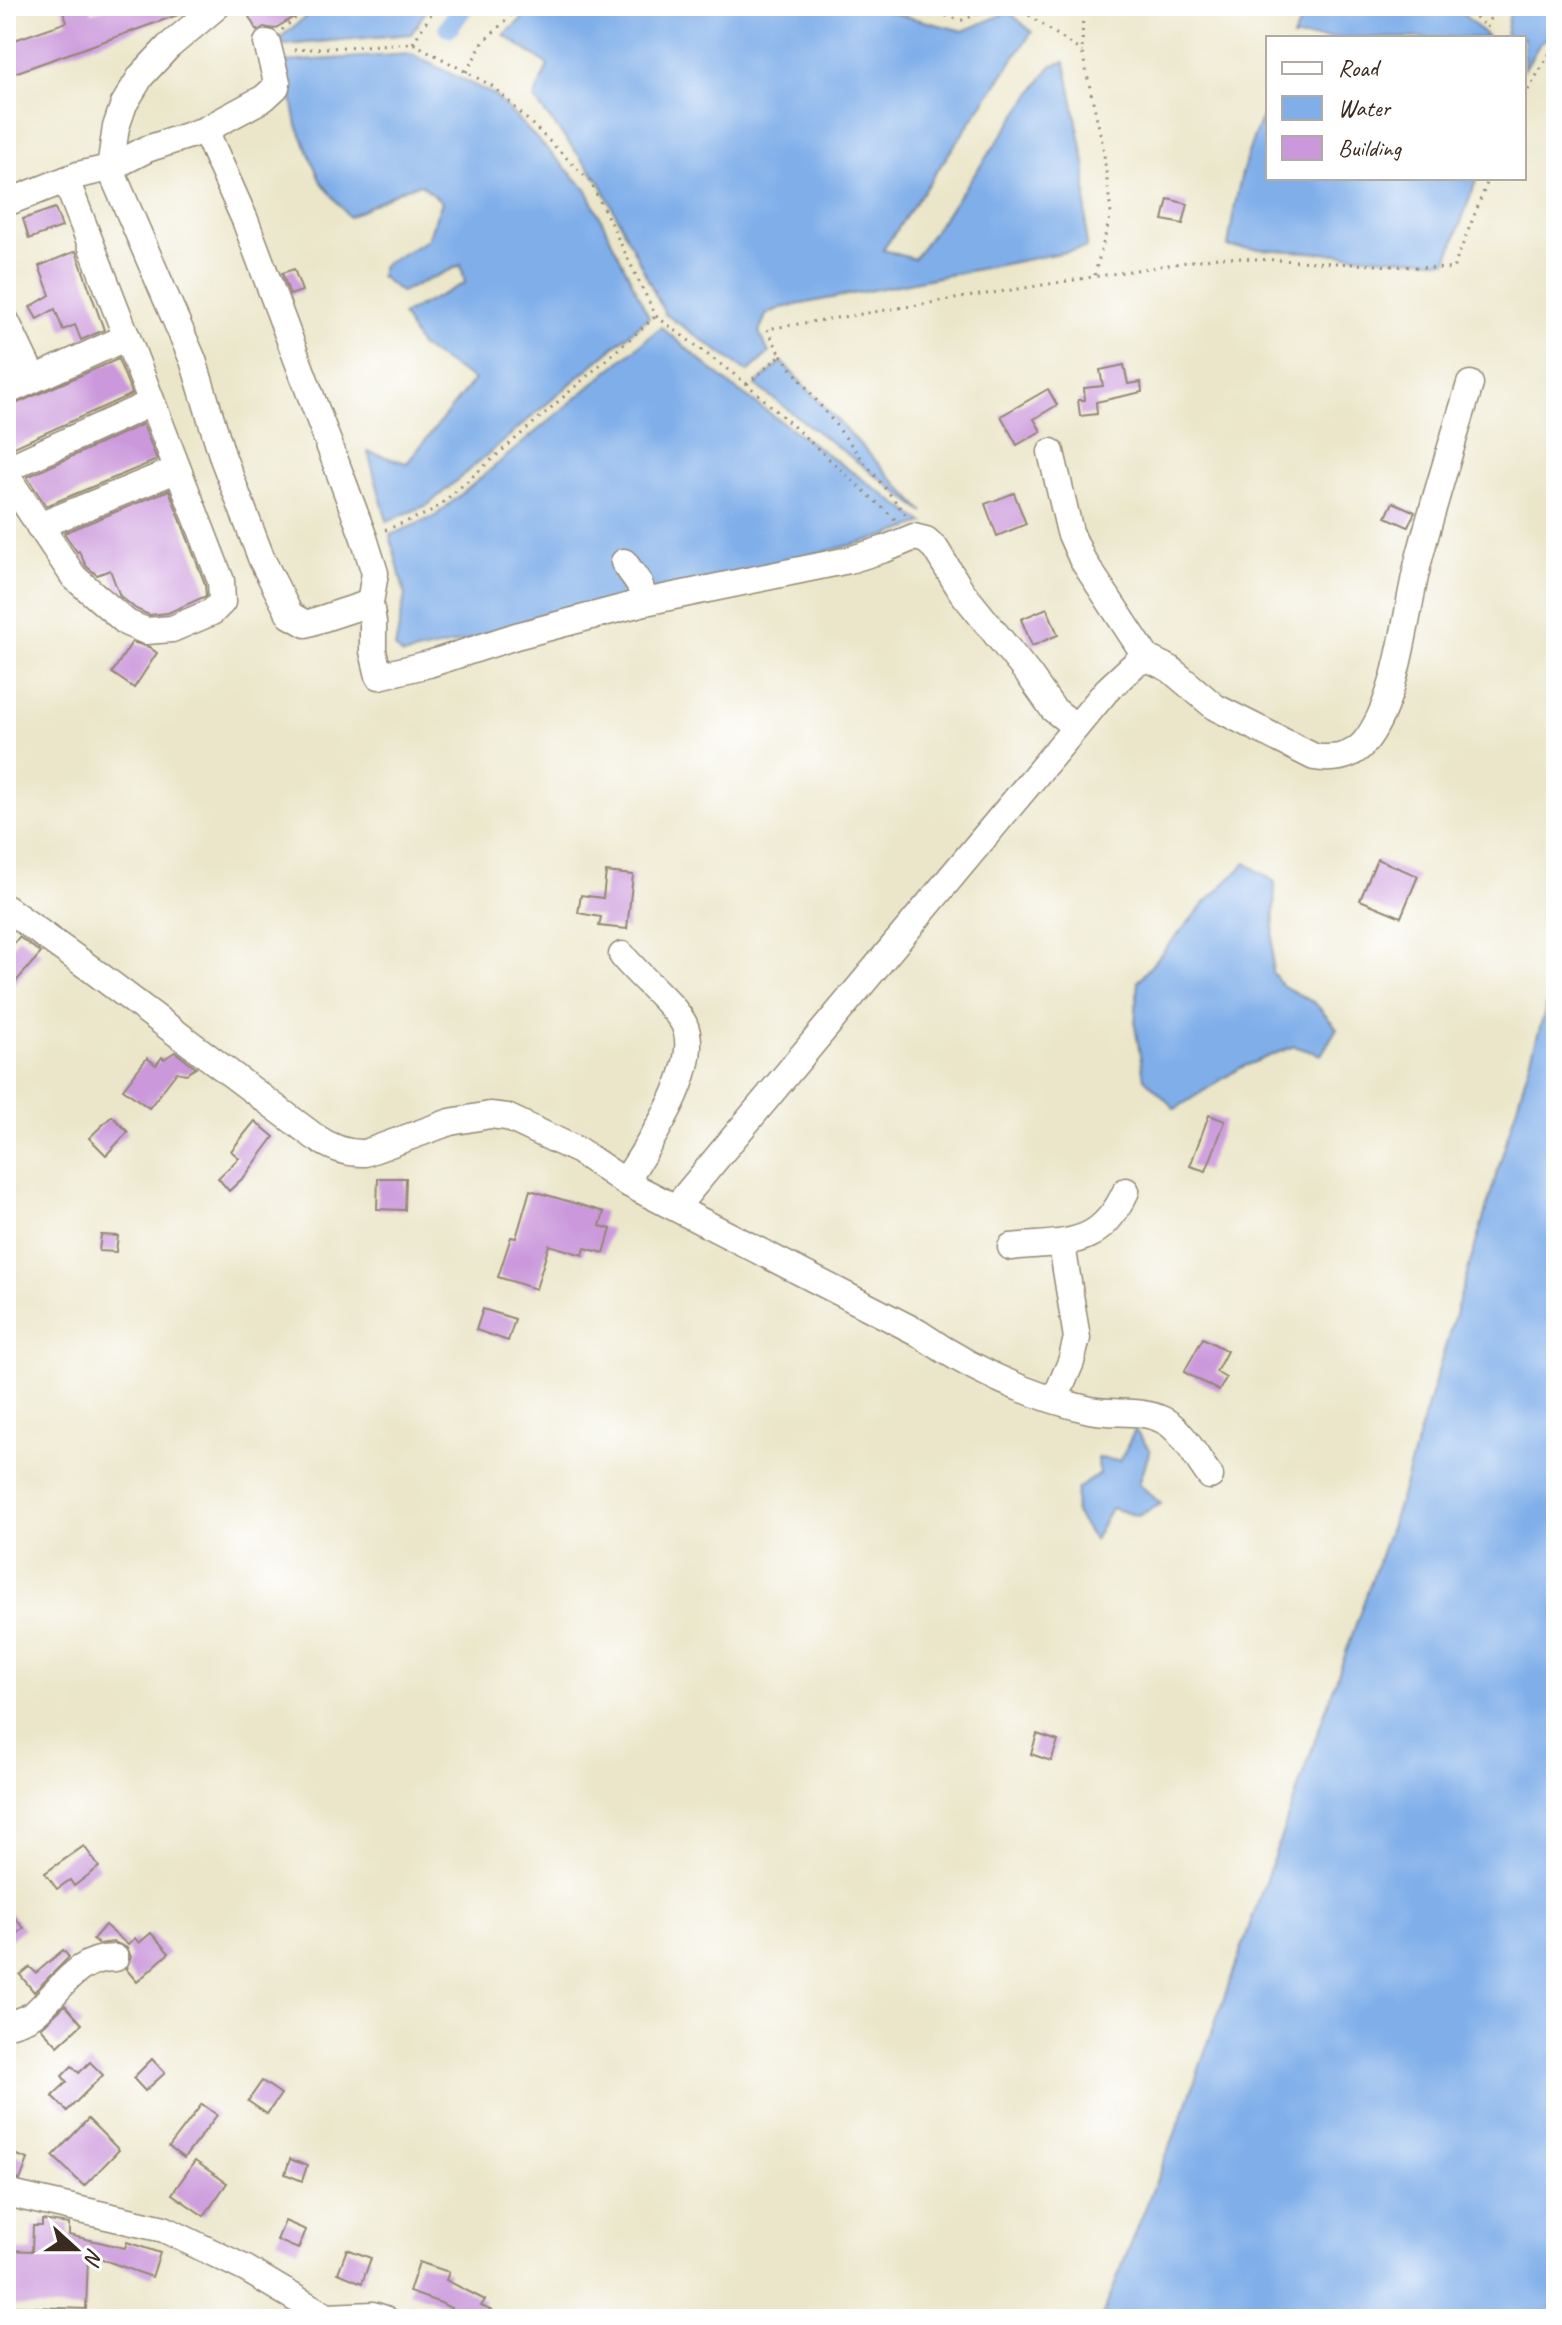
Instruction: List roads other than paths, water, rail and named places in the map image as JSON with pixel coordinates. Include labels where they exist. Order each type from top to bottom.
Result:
[{"type":"street","points":[[217,6],[203,15],[141,76],[124,104],[116,127],[110,168],[193,360],[223,458],[262,560],[290,615],[306,624],[370,603]]},
{"type":"street","points":[[6,203],[78,175],[110,168],[147,149],[205,130],[264,98],[276,87],[269,49]]},
{"type":"street","points":[[205,130],[245,220],[364,538],[375,573],[370,603],[374,660],[379,676],[645,602],[849,560],[920,538],[935,548],[962,592],[1053,709],[1076,727]]},
{"type":"street","points":[[6,475],[74,577],[127,623],[146,631],[172,629],[212,612],[222,602],[221,581],[66,180]]},
{"type":"street","points":[[6,321],[33,378]]},
{"type":"street","points":[[6,392],[127,337]]},
{"type":"street","points":[[1051,452],[1070,532],[1082,559],[1147,658],[1170,669],[1215,707],[1302,752],[1330,759],[1352,755],[1371,731],[1397,669],[1420,555],[1470,384]]},
{"type":"street","points":[[6,469],[151,403]]},
{"type":"street","points":[[39,526],[176,470]]},
{"type":"street","points":[[624,562],[639,583],[645,602]]},
{"type":"street","points":[[676,1207],[1107,690],[1135,664],[1147,658]]},
{"type":"street","points":[[6,908],[332,1147],[355,1154],[373,1152],[450,1122],[490,1115],[507,1117],[579,1151],[625,1182],[917,1332],[949,1354],[1018,1387],[1092,1410],[1133,1413],[1163,1420],[1182,1435],[1210,1476]]},
{"type":"street","points":[[622,955],[683,1021],[690,1046],[679,1087],[655,1135],[625,1182]]},
{"type":"street","points":[[1011,1247],[1062,1245],[1089,1236],[1116,1212],[1126,1191]]},
{"type":"street","points":[[1055,1399],[1071,1362],[1077,1338],[1062,1245]]},
{"type":"street","points":[[6,2025],[32,2016],[87,1962],[115,1958]]},
{"type":"street","points":[[6,2193],[164,2229],[246,2269],[327,2317],[373,2315],[385,2319]]},
{"type":"water","points":[[319,6],[429,6],[411,34],[284,45],[280,38]]},
{"type":"water","points":[[537,6],[865,6],[963,31],[1009,12],[1032,32],[883,250],[914,259],[1052,65],[1065,62],[1086,168],[1086,248],[781,308],[766,315],[759,332],[769,353],[748,372],[665,314],[600,182],[534,99],[548,65],[504,35]]},
{"type":"water","points":[[1308,6],[1454,6],[1487,36],[1294,36]]},
{"type":"water","points":[[1511,6],[1553,6],[1547,38],[1540,43],[1526,67],[1526,36],[1506,35]]},
{"type":"water","points":[[411,54],[494,95],[587,190],[649,317],[428,505],[387,521],[368,452],[407,463],[474,380],[420,346],[402,315],[465,283],[461,265],[401,292],[380,276],[383,265],[427,240],[442,202],[421,184],[403,189],[349,217],[320,180],[297,125],[285,62]]},
{"type":"water","points":[[1266,109],[1266,180],[1476,180],[1447,261],[1228,247],[1242,174]]},
{"type":"water","points":[[661,327],[734,388],[924,523],[883,537],[515,630],[403,655],[395,648],[405,595],[390,535],[434,517]]},
{"type":"water","points":[[782,362],[924,512],[755,385]]},
{"type":"water","points":[[1246,863],[1275,882],[1272,972],[1283,986],[1315,1003],[1337,1028],[1321,1055],[1294,1046],[1240,1068],[1175,1109],[1144,1078],[1135,1026],[1138,981],[1205,903]]},
{"type":"water","points":[[1556,974],[1556,2319],[1101,2319],[1186,2106],[1400,1499]]},
{"type":"water","points":[[1135,1430],[1150,1450],[1139,1484],[1161,1504],[1138,1516],[1111,1508],[1094,1540],[1075,1512],[1077,1489],[1099,1474],[1098,1458],[1120,1461]]},
{"type":"waterway","points":[[449,27],[464,6]]}]
